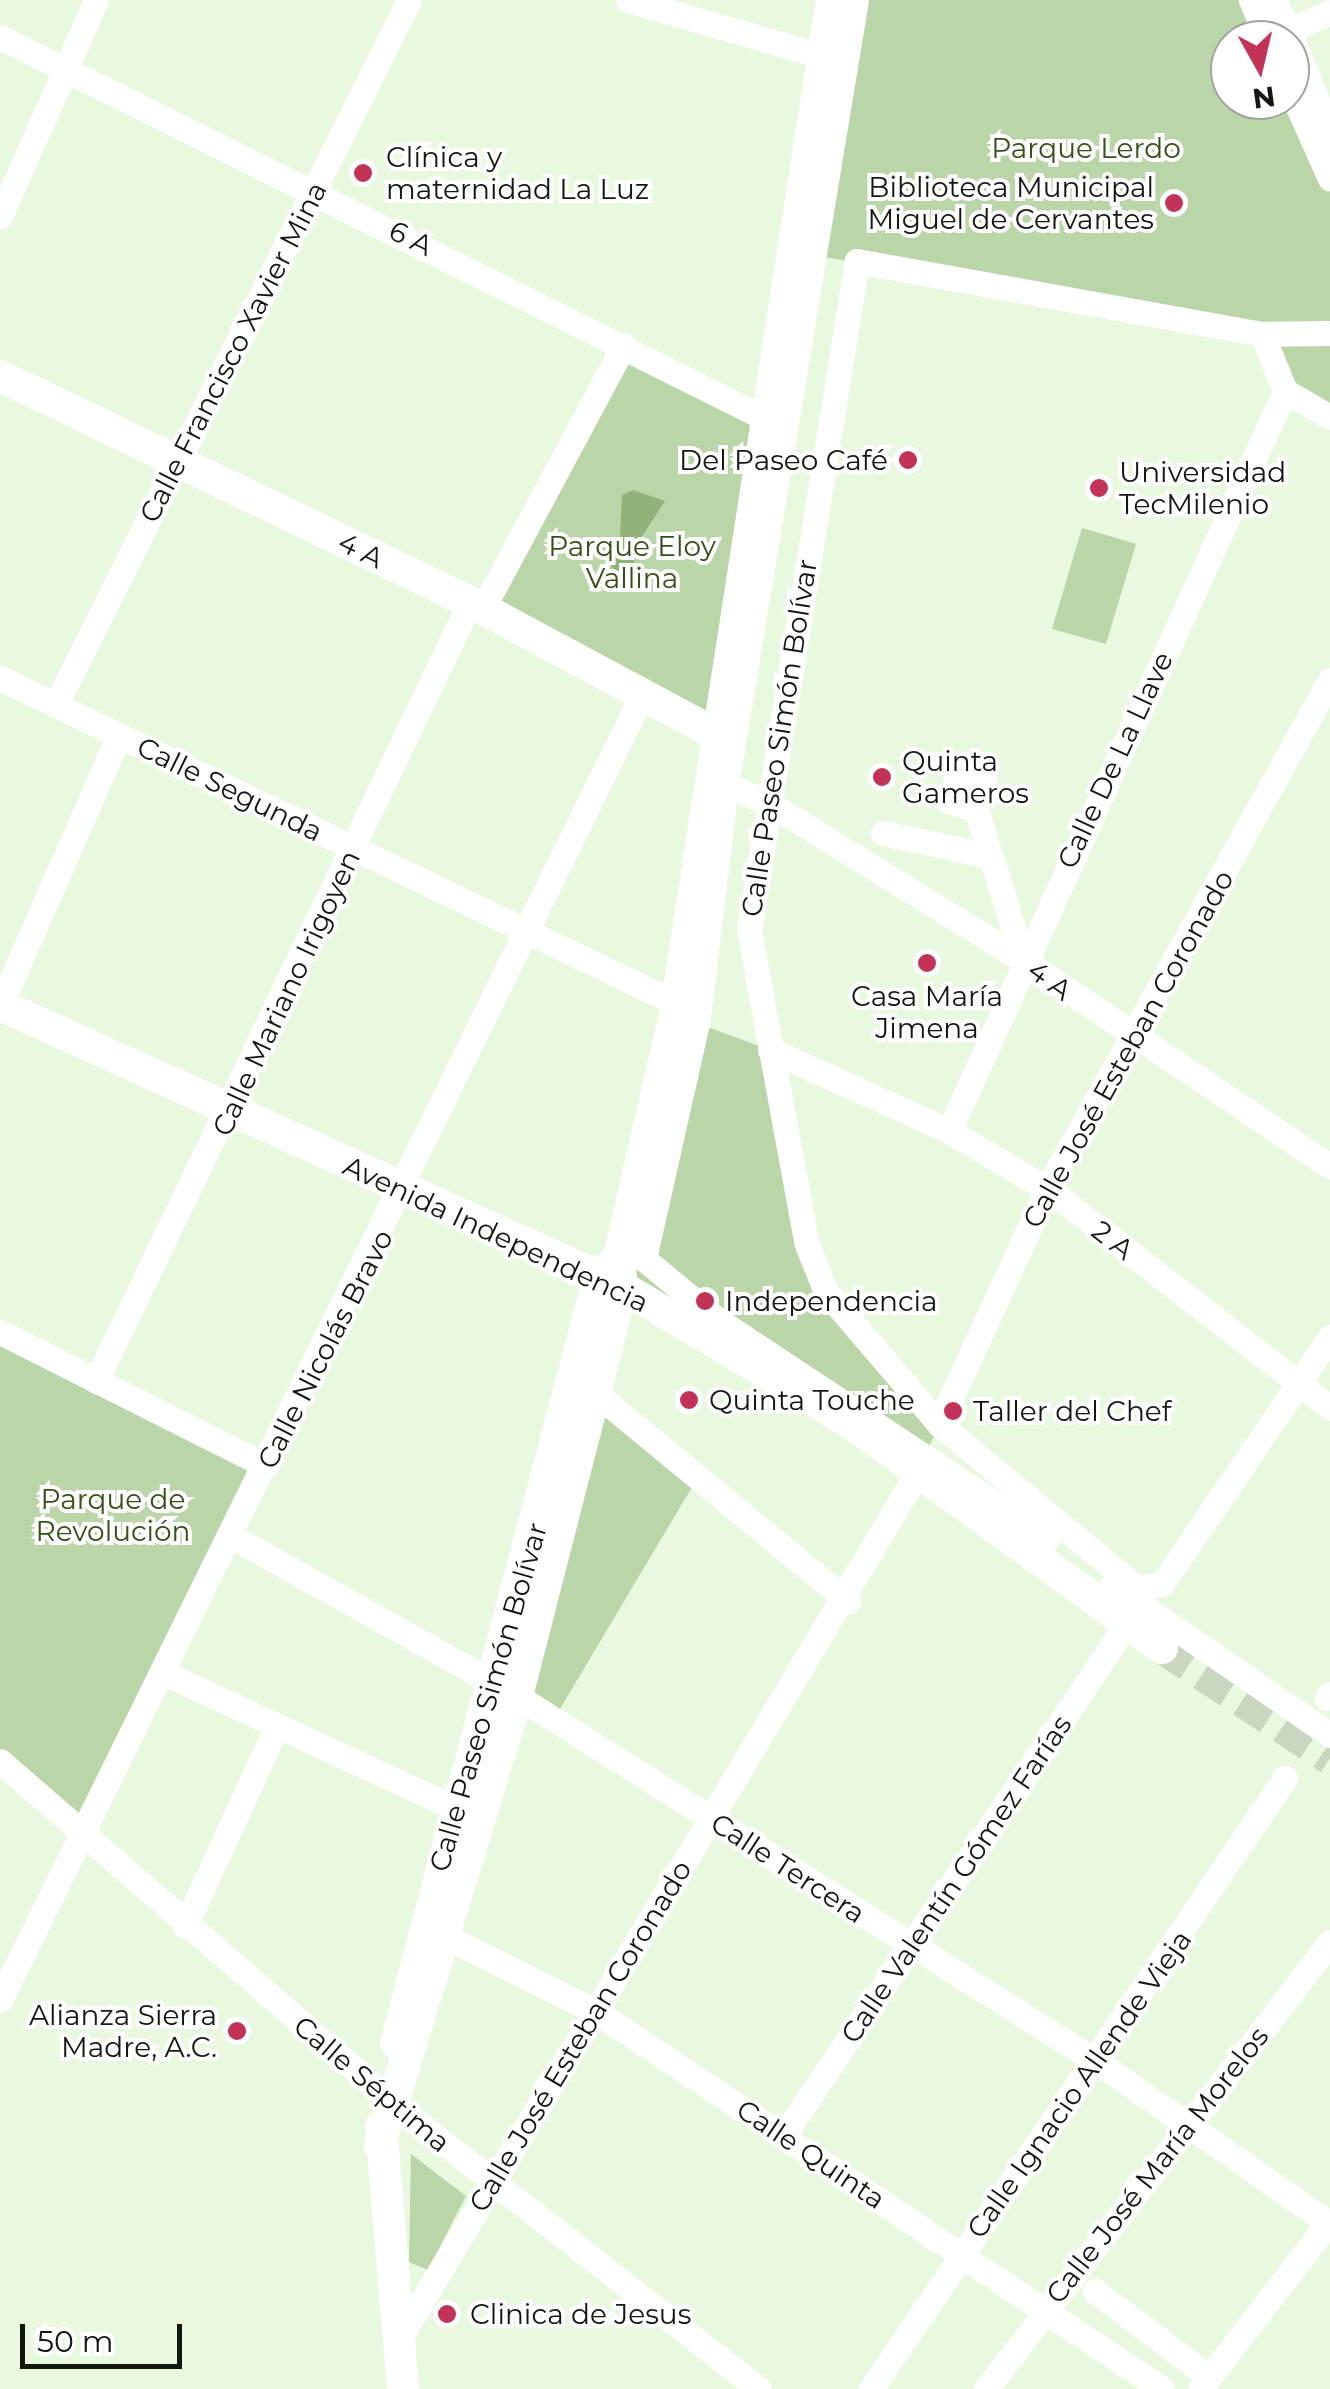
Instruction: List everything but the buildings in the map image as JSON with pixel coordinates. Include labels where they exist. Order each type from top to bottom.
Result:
[{"type":"main road","name":"Calle Paseo Simón Bolívar","points":[[403,2389],[380,2145],[613,1274],[676,1003],[718,782],[716,734],[832,0]]},
{"type":"main road","points":[[1310,97],[1330,140]]},
{"type":"main road","name":"4 A","points":[[0,376],[476,605],[716,734]]},
{"type":"main road","name":"Avenida Independencia","points":[[0,1006],[403,1192],[613,1274],[919,1470],[1162,1648]]},
{"type":"main road","name":"Calle Paseo Simón Bolívar","points":[[505,1689],[599,1396],[613,1274]]},
{"type":"street","points":[[0,216],[96,0]]},
{"type":"street","name":"Calle Francisco Xavier Mina","points":[[56,704],[174,460],[316,192],[409,0]]},
{"type":"street","points":[[628,0],[822,56]]},
{"type":"street","points":[[856,0],[718,782],[697,1023],[644,1259],[718,1320],[1330,1735]]},
{"type":"street","points":[[1250,0],[1267,20]]},
{"type":"street","name":"6 A","points":[[0,37],[65,65],[766,418]]},
{"type":"street","points":[[1304,120],[1330,180]]},
{"type":"street","name":"Calle Paseo Simón Bolívar","points":[[1262,334],[857,261],[767,802],[750,930],[816,1274],[939,1424],[1137,1588],[1162,1584],[1298,1385]]},
{"type":"street","points":[[1330,333],[1262,334],[1285,391],[1330,417]]},
{"type":"street","name":"Calle Mariano Irigoyen","points":[[96,1381],[231,1112],[352,848],[476,605],[624,344]]},
{"type":"street","name":"Calle De La Llave","points":[[949,1132],[1285,391]]},
{"type":"street","name":"Calle Segunda","points":[[0,678],[676,1003]]},
{"type":"street","name":"Calle José Esteban Coronado","points":[[939,1424],[1047,1190],[1330,680]]},
{"type":"street","name":"Calle Nicolás Bravo","points":[[0,2000],[403,1192],[642,695]]},
{"type":"street","points":[[0,1006],[119,735]]},
{"type":"street","name":"4 A","points":[[718,782],[767,802],[1024,960],[1129,1038],[1330,1166]]},
{"type":"street","points":[[976,809],[1024,960]]},
{"type":"street","points":[[883,833],[988,856]]},
{"type":"street","name":"2 A","points":[[770,1050],[949,1132],[1047,1190],[1330,1408]]},
{"type":"street","points":[[0,1332],[266,1466]]},
{"type":"street","points":[[1298,1385],[1330,1337]]},
{"type":"street","points":[[599,1396],[848,1601]]},
{"type":"street","name":"Calle José Esteban Coronado","points":[[396,2346],[490,2181],[848,1601],[919,1470]]},
{"type":"street","name":"Calle Tercera","points":[[232,1536],[505,1689],[712,1818],[909,1948],[1099,2062],[1330,2223]]},
{"type":"street","name":"Calle Valentín Gómez Farías","points":[[784,2134],[1127,1623]]},
{"type":"street","points":[[164,1672],[469,1814]]},
{"type":"street","points":[[185,1926],[277,1726]]},
{"type":"street","name":"Calle Séptima","points":[[0,1761],[85,1832],[185,1926],[391,2100],[759,2389]]},
{"type":"street","name":"Calle Ignacio Allende Vieja","points":[[871,2389],[960,2256],[1099,2062],[1285,1778]]},
{"type":"street","name":"Calle Quinta","points":[[437,1932],[595,2012],[784,2134],[1043,2313],[1162,2389]]},
{"type":"street","name":"Calle José María Morelos","points":[[986,2389],[1330,1942]]},
{"type":"street","points":[[1095,2291],[1205,2383],[1330,2223]]},
{"type":"green space","name":"Parque Lerdo","points":[[832,0],[1271,0],[1280,20],[1210,20],[1210,120],[1310,120],[1330,140],[1330,417],[1285,391],[1262,334],[790,251]]},
{"type":"green space","name":"Parque Eloy Vallina","points":[[624,345],[765,418],[716,734],[483,608]]},
{"type":"green space","points":[[1082,528],[1136,544],[1106,644],[1052,629]]},
{"type":"green space","points":[[675,1015],[770,1050],[815,1269],[939,1424],[919,1470],[622,1287]]},
{"type":"green space","name":"Parque de Revolución","points":[[0,1332],[266,1466],[85,1832],[0,1764]]},
{"type":"green space","points":[[599,1396],[698,1477],[554,1719],[517,1696]]},
{"type":"green space","points":[[411,2154],[466,2196],[428,2270],[409,2262]]},
{"type":"shaded area","points":[[633,490],[665,501],[637,544],[634,564],[618,574],[599,553],[620,536],[622,495]]},
{"type":"tunnel","points":[[1162,1648],[1330,1759]]},
{"type":"place","name":"Clínica y maternidad La Luz","points":[[363,173]]},
{"type":"place","name":"Biblioteca Municipal Miguel de Cervantes","points":[[1174,203]]},
{"type":"place","name":"Del Paseo Café","points":[[908,460]]},
{"type":"place","name":"Universidad TecMilenio","points":[[1099,488]]},
{"type":"place","name":"Quinta Gameros","points":[[882,777]]},
{"type":"place","name":"Casa María Jimena","points":[[927,963]]},
{"type":"place","name":"Independencia","points":[[705,1301]]},
{"type":"place","name":"Quinta Touche","points":[[689,1400]]},
{"type":"place","name":"Taller del Chef","points":[[953,1411]]},
{"type":"place","name":"Alianza Sierra Madre, A.C.","points":[[237,2031]]},
{"type":"place","name":"Clinica de Jesus","points":[[447,2314]]}]
